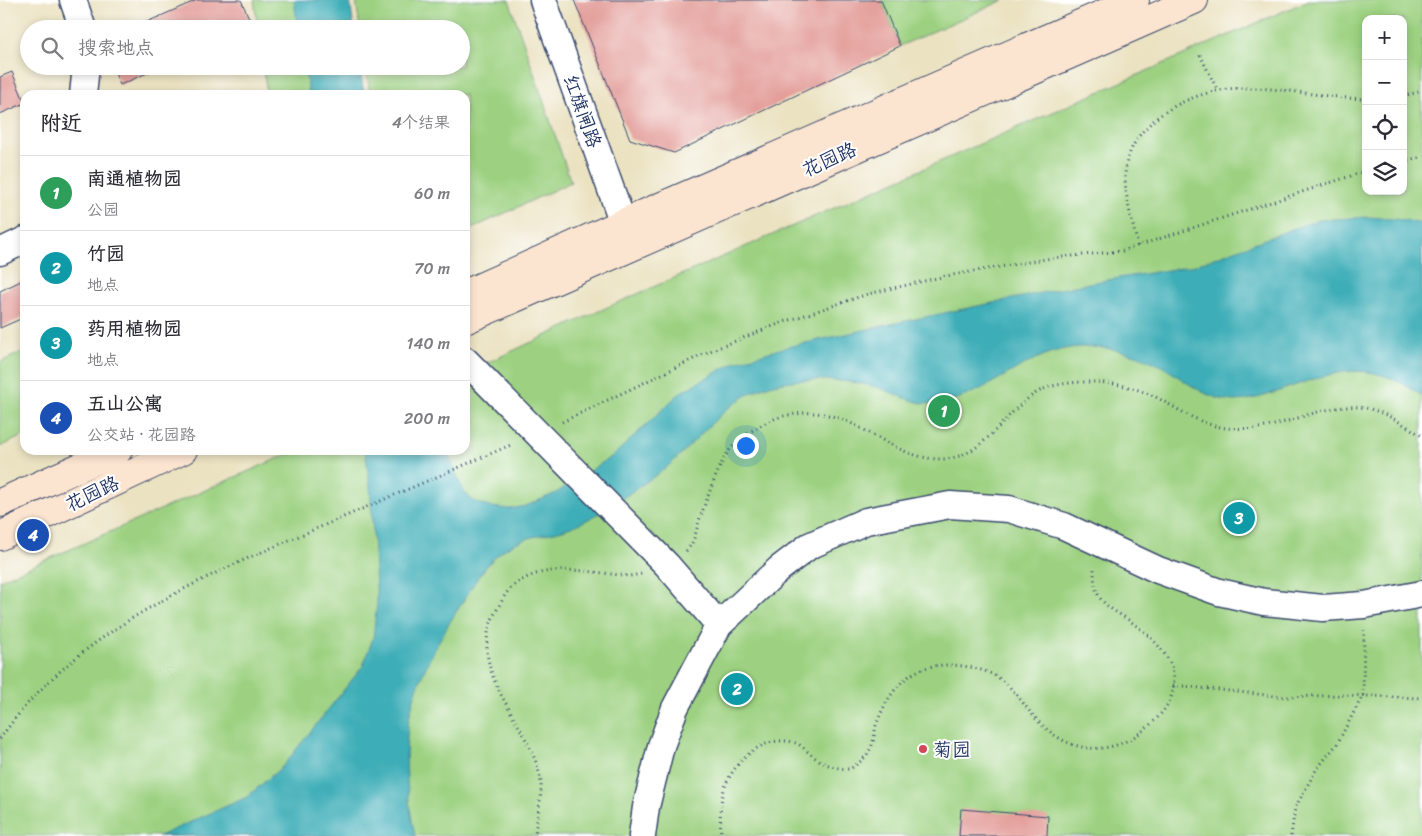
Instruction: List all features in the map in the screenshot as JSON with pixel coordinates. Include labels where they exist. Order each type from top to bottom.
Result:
[{"type":"main road","name":"花园路","points":[[470,292],[1135,0]]},
{"type":"main road","name":"花园路","points":[[470,318],[1194,0]]},
{"type":"main road","name":"花园路","points":[[0,504],[107,455]]},
{"type":"main road","name":"花园路","points":[[0,536],[172,455]]},
{"type":"street","points":[[73,0],[80,20]]},
{"type":"street","name":"红旗闸路","points":[[543,0],[623,223]]},
{"type":"street","points":[[84,90],[85,75]]},
{"type":"street","points":[[0,252],[20,242]]},
{"type":"street","points":[[470,365],[667,565],[719,625]]},
{"type":"street","points":[[642,836],[646,807],[661,746],[672,716],[719,625],[778,569],[810,546],[866,521],[950,505],[999,509],[1064,526],[1158,570],[1219,592],[1264,602],[1323,608],[1364,605],[1422,594]]},
{"type":"path","points":[[1200,55],[1217,89]]},
{"type":"path","points":[[1138,246],[1128,206],[1125,178],[1132,145],[1151,122],[1184,102],[1217,89],[1273,89],[1317,96],[1362,99]]},
{"type":"path","points":[[1407,95],[1422,91]]},
{"type":"path","points":[[1407,160],[1422,157]]},
{"type":"path","points":[[0,739],[50,680],[101,640],[172,593],[236,562],[537,433],[710,351],[781,323],[868,294],[946,276],[1052,258],[1122,250],[1362,173]]},
{"type":"path","points":[[721,836],[720,811],[725,786],[740,760],[759,746],[783,740],[799,744],[814,757],[834,767],[850,769],[870,750],[876,725],[890,695],[915,672],[932,666],[947,665],[981,670],[999,678],[1016,693],[1028,709],[1051,733],[1068,742],[1094,748],[1116,747],[1140,734],[1169,704],[1174,685],[1171,665],[1151,638],[1111,609],[1097,593],[1094,566],[1095,540]]},
{"type":"path","points":[[1291,836],[1295,808],[1316,770],[1337,744],[1363,696],[1364,605]]},
{"type":"path","points":[[1174,685],[1285,697],[1363,696],[1422,698]]},
{"type":"green space","points":[[254,0],[297,0],[300,20],[257,20]]},
{"type":"green space","points":[[356,0],[509,0],[571,182],[470,230],[470,90],[369,90],[367,75],[470,75],[470,20],[359,20]]},
{"type":"green space","points":[[881,0],[1004,0],[900,46]]},
{"type":"green space","points":[[1309,0],[1422,0],[1422,836],[0,836],[0,580],[286,455],[470,455],[470,371],[610,306]]},
{"type":"green space","points":[[264,75],[309,75],[311,90],[266,90]]},
{"type":"green space","points":[[20,353],[20,437],[0,447],[0,362]]},
{"type":"water","points":[[294,0],[350,0],[353,20],[297,20]]},
{"type":"water","points":[[306,75],[361,75],[363,90],[308,90]]},
{"type":"water","points":[[1368,217],[1405,220],[1422,224],[1422,396],[1385,376],[1352,371],[1318,378],[1251,399],[1223,400],[1205,393],[1163,367],[1144,358],[1112,349],[1091,347],[1061,350],[1043,356],[975,392],[958,399],[931,404],[915,401],[876,387],[852,382],[808,380],[781,382],[770,385],[743,397],[731,406],[668,466],[615,503],[589,519],[571,527],[515,543],[494,558],[482,572],[446,628],[432,654],[411,710],[406,757],[415,836],[159,836],[247,797],[283,766],[363,666],[373,638],[377,603],[370,485],[366,455],[449,456],[463,490],[473,501],[491,507],[509,509],[526,506],[556,493],[614,455],[681,392],[735,362],[783,348],[891,324],[1089,283],[1192,266],[1319,220]]},
{"type":"building","points":[[197,0],[241,0],[250,20],[151,20]]},
{"type":"building","points":[[574,0],[881,0],[900,46],[674,153],[630,139]]},
{"type":"building","points":[[12,72],[20,91],[20,105],[0,114],[0,77]]},
{"type":"building","points":[[116,75],[143,75],[120,85]]},
{"type":"building","points":[[20,281],[20,319],[0,328],[0,291]]},
{"type":"building","points":[[961,809],[1048,816],[1047,836],[959,836]]},
{"type":"place","name":"南通植物园","points":[[944,411]]},
{"type":"place","name":"药用植物园","points":[[1239,518]]},
{"type":"place","name":"五山公寓","points":[[33,535]]},
{"type":"place","name":"竹园","points":[[737,689]]},
{"type":"place","name":"菊园","points":[[923,749]]}]
